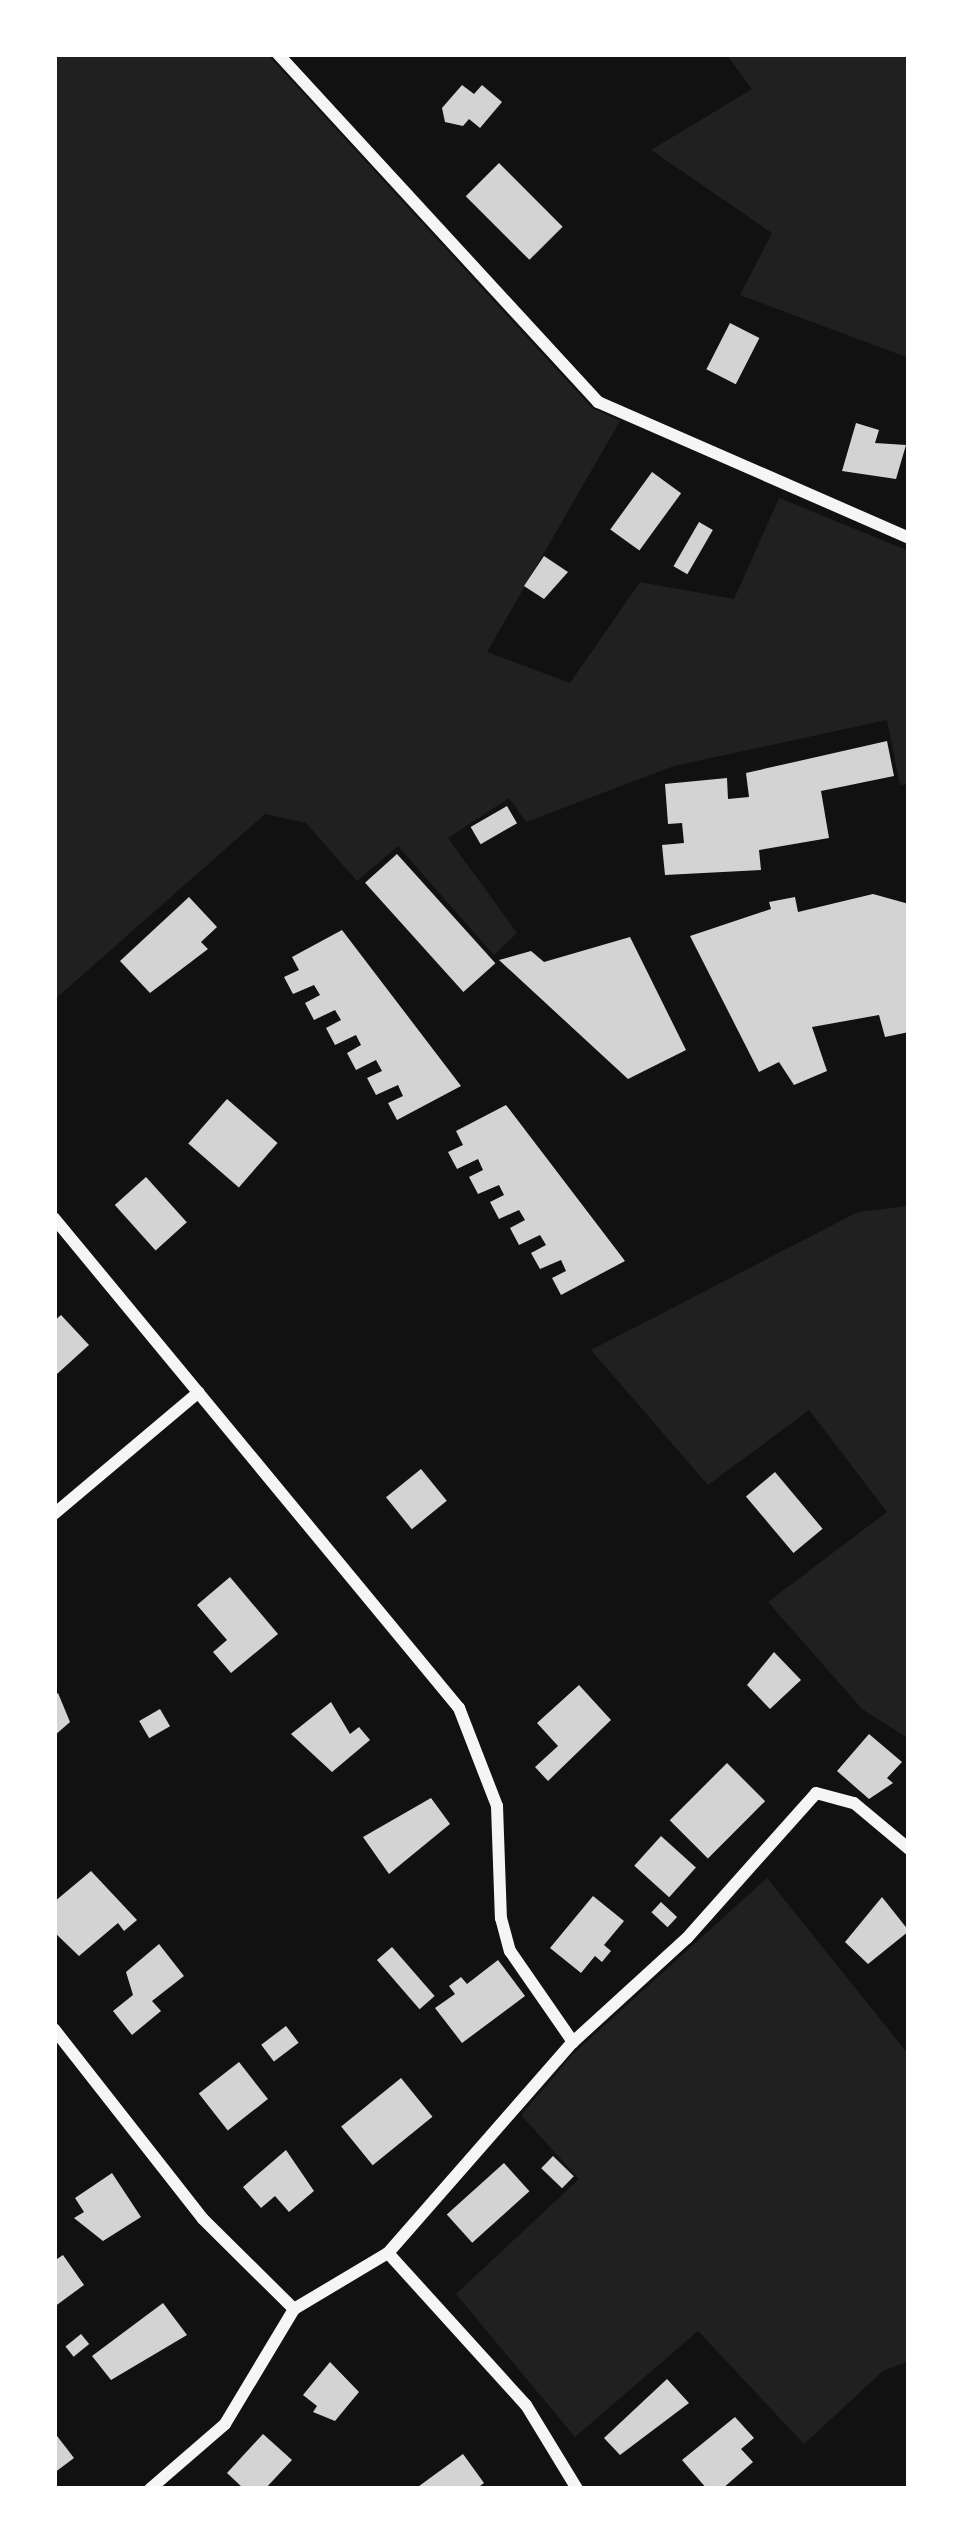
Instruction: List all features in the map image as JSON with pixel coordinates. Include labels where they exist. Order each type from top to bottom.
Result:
[{"type":"street","points":[[278,54],[598,402],[909,538]]},
{"type":"street","points":[[54,1217],[459,1708],[497,1806],[501,1918],[510,1951],[573,2042]]},
{"type":"street","points":[[54,1514],[199,1392]]},
{"type":"street","points":[[150,2489],[225,2424],[294,2309],[388,2253],[573,2042],[688,1938],[816,1793],[854,1803],[909,1849]]},
{"type":"street","points":[[54,2029],[202,2219],[294,2309]]},
{"type":"street","points":[[388,2253],[526,2405],[578,2489]]},
{"type":"shaded area","points":[[54,54],[267,54],[592,408],[620,421],[487,652],[570,683],[640,582],[734,599],[779,498],[909,551],[909,784],[900,785],[887,720],[674,766],[526,822],[509,798],[448,838],[517,933],[494,955],[398,846],[357,881],[306,823],[265,814],[54,1000]]},
{"type":"shaded area","points":[[726,54],[909,54],[909,358],[740,295],[772,233],[651,150],[752,89]]},
{"type":"shaded area","points":[[909,1206],[909,1739],[862,1709],[768,1602],[887,1512],[809,1410],[708,1485],[591,1350],[858,1212]]},
{"type":"shaded area","points":[[767,1878],[909,2055],[909,2361],[883,2371],[804,2444],[698,2331],[575,2437],[456,2294],[579,2179],[521,2115],[572,2055]]},
{"type":"building","points":[[462,85],[474,94],[482,85],[502,102],[480,128],[469,119],[463,126],[445,122],[442,108]]},
{"type":"building","points":[[499,163],[563,227],[529,260],[466,196]]},
{"type":"building","points":[[730,323],[759,338],[736,384],[706,369]]},
{"type":"building","points":[[856,423],[879,430],[875,443],[906,445],[896,479],[842,471]]},
{"type":"building","points":[[652,472],[681,493],[639,551],[610,529]]},
{"type":"building","points":[[699,522],[713,530],[687,574],[674,566]]},
{"type":"building","points":[[544,556],[568,572],[544,599],[524,586]]},
{"type":"building","points":[[887,741],[894,776],[821,791],[829,838],[759,850],[761,870],[665,875],[662,845],[684,843],[682,823],[668,824],[665,784],[727,778],[728,799],[749,797],[746,773]]},
{"type":"building","points":[[507,806],[517,823],[481,844],[471,827]]},
{"type":"building","points":[[397,854],[495,963],[463,992],[365,883]]},
{"type":"building","points":[[873,894],[909,904],[909,1032],[885,1037],[879,1015],[812,1027],[827,1071],[794,1085],[779,1062],[759,1072],[690,936],[771,909],[769,902],[795,897],[798,912]]},
{"type":"building","points":[[189,897],[217,927],[201,942],[208,949],[150,993],[120,961]]},
{"type":"building","points":[[342,930],[461,1086],[397,1120],[388,1103],[403,1096],[398,1085],[376,1095],[367,1078],[382,1071],[376,1060],[356,1070],[347,1053],[361,1045],[356,1035],[335,1045],[326,1028],[341,1020],[335,1010],[314,1020],[305,1003],[320,995],[314,985],[293,994],[284,977],[299,970],[292,957]]},
{"type":"building","points":[[630,937],[686,1050],[628,1079],[499,960],[531,951],[544,962]]},
{"type":"building","points":[[227,1099],[278,1143],[239,1187],[188,1144]]},
{"type":"building","points":[[506,1105],[625,1261],[561,1295],[552,1278],[566,1271],[561,1260],[540,1269],[531,1253],[546,1245],[540,1235],[519,1245],[510,1228],[525,1220],[519,1210],[499,1219],[490,1202],[504,1195],[499,1185],[478,1194],[469,1177],[483,1170],[478,1159],[457,1169],[448,1152],[463,1145],[456,1131]]},
{"type":"building","points":[[146,1177],[187,1222],[156,1250],[115,1205]]},
{"type":"building","points":[[61,1315],[89,1345],[57,1374],[54,1321]]},
{"type":"building","points":[[421,1469],[447,1501],[412,1529],[386,1497]]},
{"type":"building","points":[[775,1472],[823,1529],[793,1553],[746,1496]]},
{"type":"building","points":[[230,1577],[278,1634],[231,1673],[213,1652],[227,1640],[197,1605]]},
{"type":"building","points":[[774,1652],[801,1680],[770,1709],[747,1685]]},
{"type":"building","points":[[579,1685],[611,1720],[548,1781],[535,1767],[558,1746],[537,1723]]},
{"type":"building","points":[[58,1693],[70,1722],[54,1736],[54,1697]]},
{"type":"building","points":[[331,1702],[350,1734],[359,1727],[370,1740],[332,1772],[291,1734]]},
{"type":"building","points":[[160,1709],[170,1726],[149,1738],[139,1721]]},
{"type":"building","points":[[869,1734],[902,1762],[887,1778],[893,1783],[869,1799],[837,1771]]},
{"type":"building","points":[[727,1763],[765,1801],[708,1858],[670,1820]]},
{"type":"building","points":[[431,1798],[450,1824],[389,1874],[363,1837]]},
{"type":"building","points":[[661,1836],[696,1867],[669,1897],[634,1866]]},
{"type":"building","points":[[91,1871],[137,1920],[124,1931],[118,1923],[79,1956],[54,1932],[54,1902]]},
{"type":"building","points":[[593,1896],[624,1921],[604,1945],[611,1951],[602,1962],[595,1956],[581,1973],[550,1948]]},
{"type":"building","points":[[882,1897],[909,1931],[868,1964],[845,1942]]},
{"type":"building","points":[[661,1902],[677,1917],[668,1927],[651,1912]]},
{"type":"building","points":[[159,1944],[184,1976],[152,2001],[161,2011],[132,2035],[113,2011],[133,1995],[126,1972]]},
{"type":"building","points":[[392,1947],[435,1996],[420,2009],[377,1960]]},
{"type":"building","points":[[498,1960],[525,1996],[462,2043],[435,2008],[455,1994],[449,1986],[461,1977],[467,1984]]},
{"type":"building","points":[[286,2026],[299,2043],[274,2061],[261,2045]]},
{"type":"building","points":[[239,2062],[268,2099],[228,2130],[199,2093]]},
{"type":"building","points":[[401,2078],[432,2117],[373,2165],[341,2126]]},
{"type":"building","points":[[286,2150],[314,2191],[289,2212],[275,2196],[261,2208],[243,2187]]},
{"type":"building","points":[[553,2156],[574,2176],[562,2188],[541,2168]]},
{"type":"building","points":[[504,2163],[529,2191],[472,2243],[447,2215]]},
{"type":"building","points":[[112,2173],[141,2217],[103,2241],[74,2218],[84,2212],[75,2198]]},
{"type":"building","points":[[63,2255],[84,2285],[54,2307],[54,2261]]},
{"type":"building","points":[[163,2303],[187,2335],[111,2380],[92,2356]]},
{"type":"building","points":[[81,2334],[89,2344],[74,2357],[65,2347]]},
{"type":"building","points":[[330,2362],[359,2392],[335,2421],[313,2412],[317,2406],[303,2395]]},
{"type":"building","points":[[667,2379],[689,2403],[620,2455],[604,2438]]},
{"type":"building","points":[[735,2417],[754,2438],[741,2449],[753,2462],[722,2489],[707,2489],[682,2460]]},
{"type":"building","points":[[54,2432],[74,2458],[54,2473]]},
{"type":"building","points":[[263,2434],[292,2460],[265,2489],[244,2489],[227,2473]]},
{"type":"building","points":[[463,2454],[484,2483],[476,2489],[415,2489]]}]
